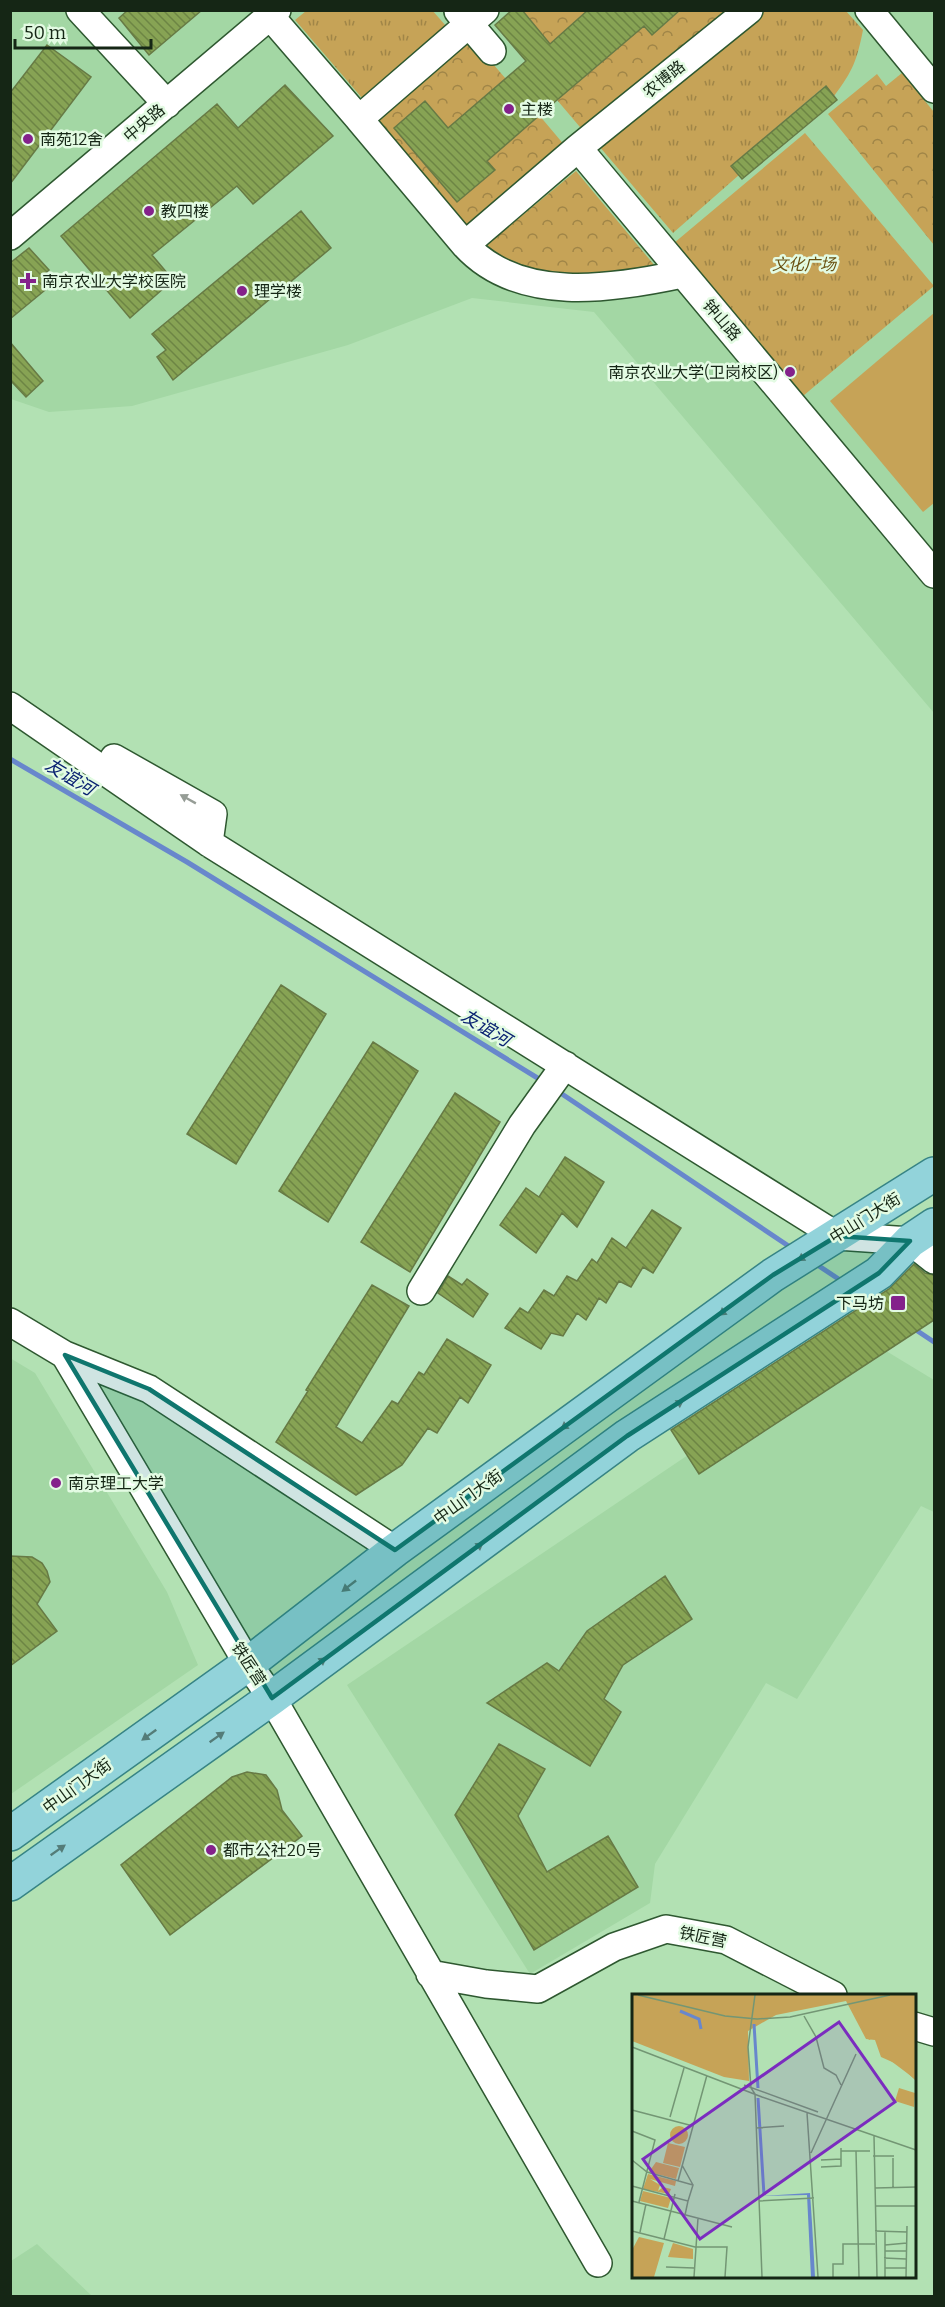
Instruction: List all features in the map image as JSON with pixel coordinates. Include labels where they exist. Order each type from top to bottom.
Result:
[{"type":"main road","name":"中山门大街","points":[[10,1834],[248,1664],[395,1550],[773,1275],[934,1174]]},
{"type":"main road","points":[[10,1884],[272,1698],[627,1437],[926,1242]]},
{"type":"street","points":[[80,10],[167,104]]},
{"type":"street","name":"农博路","points":[[465,245],[578,148],[749,10]]},
{"type":"street","points":[[869,10],[934,89]]},
{"type":"street","points":[[274,13],[465,245],[489,266],[514,279],[580,287],[644,282],[682,274]]},
{"type":"street","name":"中央路","points":[[10,236],[274,13]]},
{"type":"street","points":[[359,119],[470,15],[492,51]]},
{"type":"street","name":"钟山路","points":[[578,148],[933,571]]},
{"type":"street","points":[[10,700],[213,814],[209,843]]},
{"type":"street","points":[[10,705],[209,843],[561,1071],[837,1236],[926,1242]]},
{"type":"street","points":[[421,1291],[522,1125],[561,1071]]},
{"type":"street","points":[[10,1322],[65,1355],[149,1389],[395,1550]]},
{"type":"street","name":"铁匠营","points":[[65,1355],[248,1664],[272,1698],[598,2263]]},
{"type":"street","name":"铁匠营","points":[[430,1974],[486,1984],[537,1989],[614,1947],[666,1929],[726,1940],[831,1994]]},
{"type":"street","points":[[915,2025],[934,2032]]},
{"type":"highlighted area","points":[[837,1236],[910,1241],[879,1273],[627,1436],[272,1698],[65,1355],[149,1389],[395,1550],[773,1275]]},
{"type":"shaded area","name":"南京农业大学(卫岗校区)","points":[[11,11],[934,11],[934,713],[594,312],[472,298],[348,345],[132,406],[49,412],[11,399]]},
{"type":"shaded area","points":[[863,1337],[934,1380],[934,1512],[921,1506],[797,1699],[766,1683],[655,1864],[650,1903],[530,1974],[347,1685]]},
{"type":"shaded area","name":"南京理工大学","points":[[10,1358],[35,1373],[167,1592],[198,1665],[11,1794]]},
{"type":"shaded area","points":[[37,2244],[92,2296],[11,2296],[11,2261]]},
{"type":"green space","points":[[432,10],[446,26],[362,98],[295,20],[306,11]]},
{"type":"green space","points":[[522,11],[588,11],[550,44]]},
{"type":"green space","points":[[680,11],[732,11],[585,133],[557,100],[644,26],[652,35]]},
{"type":"green space","points":[[763,11],[846,11],[863,30],[853,65],[834,96],[825,86],[731,166],[739,175],[673,233],[599,146]]},
{"type":"green space","points":[[467,34],[506,79],[448,128],[425,102],[457,202],[494,170],[487,161],[539,115],[566,147],[462,234],[366,120]]},
{"type":"green space","points":[[902,73],[934,112],[934,245],[828,114],[877,74],[886,86]]},
{"type":"green space","name":"文化广场","points":[[805,133],[934,286],[803,396],[674,243]]},
{"type":"green space","points":[[576,171],[655,266],[630,273],[539,277],[480,250]]},
{"type":"green space","points":[[934,313],[934,503],[923,512],[830,401]]},
{"type":"building","points":[[128,10],[202,10],[149,55],[119,18]]},
{"type":"building","name":"主楼","points":[[512,10],[522,10],[550,44],[588,10],[680,10],[652,35],[644,26],[557,100],[487,161],[495,170],[457,202],[394,128],[425,101],[448,128],[526,61],[495,25]]},
{"type":"building","name":"南苑12舍","points":[[47,45],[91,77],[10,184],[10,93]]},
{"type":"building","name":"教四楼","points":[[285,85],[333,136],[253,204],[237,186],[152,255],[173,280],[130,318],[61,236],[217,104],[238,128]]},
{"type":"building","points":[[826,86],[837,100],[742,179],[731,166]]},
{"type":"building","name":"理学楼","points":[[301,211],[331,248],[173,380],[157,357],[166,350],[152,334]]},
{"type":"building","name":"南京农业大学校医院","points":[[29,248],[49,270],[42,277],[50,286],[10,319],[10,263]]},
{"type":"building","points":[[10,342],[43,381],[26,397],[10,380]]},
{"type":"building","points":[[281,985],[326,1014],[236,1164],[187,1134]]},
{"type":"building","points":[[373,1042],[418,1071],[328,1222],[279,1191]]},
{"type":"building","points":[[455,1093],[500,1122],[410,1272],[361,1242]]},
{"type":"building","points":[[565,1157],[604,1182],[577,1227],[562,1213],[536,1253],[500,1225],[526,1188],[539,1197]]},
{"type":"building","points":[[652,1210],[681,1228],[653,1273],[643,1267],[631,1287],[619,1281],[606,1303],[599,1298],[586,1320],[577,1313],[563,1336],[551,1333],[541,1349],[505,1328],[520,1308],[528,1313],[544,1290],[554,1296],[567,1276],[577,1281],[592,1259],[597,1263],[612,1238],[626,1248]]},
{"type":"building","points":[[914,1264],[925,1273],[934,1275],[934,1320],[699,1474],[671,1430],[889,1289]]},
{"type":"building","points":[[448,1276],[462,1285],[467,1279],[488,1294],[473,1317],[438,1293]]},
{"type":"building","points":[[372,1285],[409,1306],[336,1427],[362,1443],[392,1401],[398,1404],[419,1372],[424,1375],[447,1339],[491,1365],[468,1403],[460,1397],[437,1433],[428,1428],[402,1465],[356,1495],[276,1442]]},
{"type":"building","points":[[10,1556],[32,1557],[42,1563],[50,1582],[37,1604],[57,1631],[10,1666]]},
{"type":"building","points":[[665,1576],[692,1619],[623,1665],[604,1699],[621,1712],[590,1766],[487,1703],[547,1663],[559,1671],[587,1631]]},
{"type":"building","points":[[499,1744],[545,1769],[518,1816],[547,1872],[608,1836],[638,1887],[534,1950],[455,1815]]},
{"type":"building","name":"都市公社20号","points":[[247,1772],[266,1775],[277,1790],[282,1810],[302,1836],[170,1935],[121,1865],[232,1777]]},
{"type":"waterway","name":"友谊河","points":[[10,759],[187,862],[544,1082]]},
{"type":"waterway","name":"友谊河","points":[[556,1090],[793,1249]]},
{"type":"waterway","name":"友谊河","points":[[813,1262],[843,1282]]},
{"type":"waterway","name":"友谊河","points":[[913,1328],[934,1342]]},
{"type":"place","name":"主楼","points":[[509,109]]},
{"type":"place","name":"南苑12舍","points":[[28,139]]},
{"type":"place","name":"教四楼","points":[[149,211]]},
{"type":"place","name":"南京农业大学校医院","points":[[28,281]]},
{"type":"place","name":"理学楼","points":[[242,291]]},
{"type":"place","name":"南京农业大学(卫岗校区)","points":[[790,372]]},
{"type":"place","name":"下马坊","points":[[898,1303]]},
{"type":"place","name":"南京理工大学","points":[[56,1483]]},
{"type":"place","name":"都市公社20号","points":[[211,1850]]}]
